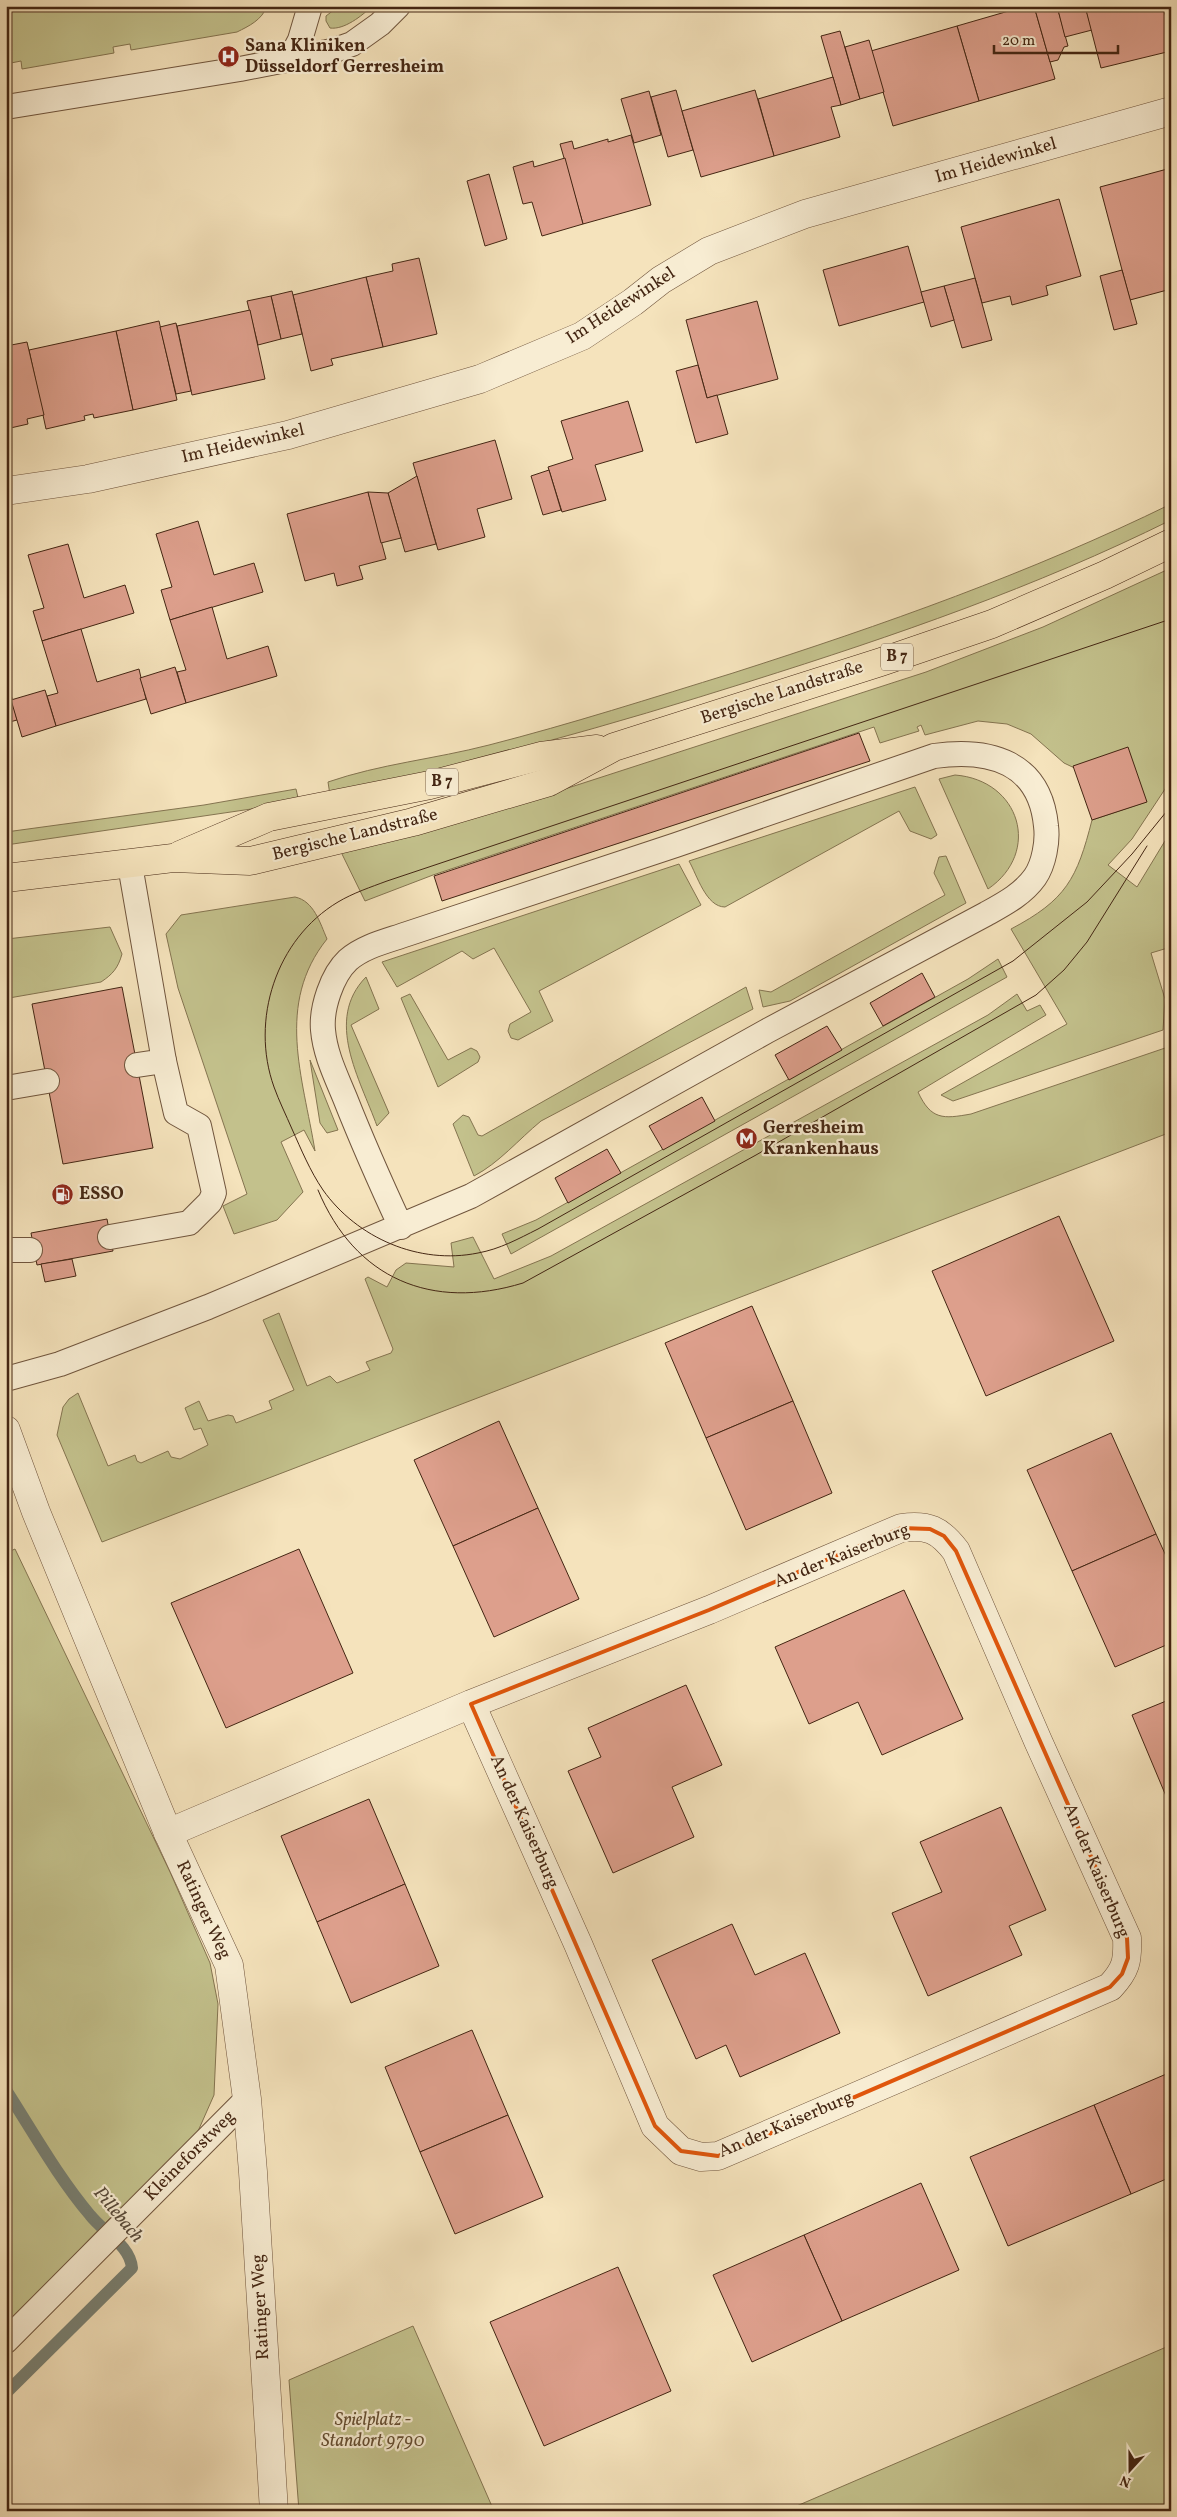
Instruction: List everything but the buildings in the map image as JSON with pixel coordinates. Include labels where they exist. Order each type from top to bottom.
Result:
[{"type":"main road","name":"Bergische Landstraße","points":[[173,858],[269,817],[430,785],[541,756],[614,747],[881,662],[992,624],[1105,575],[1171,543]]},
{"type":"main road","name":"Bergische Landstraße","points":[[6,878],[173,858],[250,861],[414,822],[549,782],[614,747]]},
{"type":"street","name":"Im Heidewinkel","points":[[6,491],[88,478],[288,435],[480,379],[582,336],[634,302],[662,280],[718,248],[806,214],[1171,112]]},
{"type":"street","name":"Ratinger Weg","points":[[6,1430],[36,1512],[168,1833],[229,1965],[247,2099],[274,2511]]},
{"type":"street","name":"An der Kaiserburg","points":[[168,1833],[471,1704],[709,1610],[901,1528],[918,1526],[930,1529],[944,1536],[956,1550],[1038,1741],[1127,1938],[1128,1958],[1122,1974],[1110,1987],[718,2156],[701,2157],[681,2151],[655,2126],[578,1944],[471,1704]]},
{"type":"lane","points":[[290,60],[300,40],[310,6]]},
{"type":"lane","points":[[6,107],[290,60],[352,44],[380,24],[398,6]]},
{"type":"lane","points":[[6,1379],[60,1364],[118,1342],[400,1227],[470,1196],[767,1031],[1017,896],[1035,877],[1047,836],[1045,812],[1035,785],[1013,766],[996,758],[956,753],[934,756],[667,848],[366,948],[349,959],[336,978],[328,998],[323,1027],[326,1049],[363,1145],[400,1227]]},
{"type":"lane","points":[[110,1237],[188,1223],[210,1202],[214,1192],[198,1126],[176,1113],[164,1061],[130,864]]},
{"type":"lane","points":[[137,1065],[164,1061]]},
{"type":"lane","points":[[6,1088],[47,1081]]},
{"type":"lane","points":[[6,1250],[30,1250]]},
{"type":"lane","name":"Kleineforstweg","points":[[6,2341],[247,2099]]},
{"type":"highlighted area","points":[[901,1528],[930,1529],[944,1536],[956,1551],[1127,1938],[1128,1958],[1122,1974],[1110,1987],[718,2156],[681,2151],[655,2126],[471,1704],[709,1610]]},
{"type":"green space","points":[[6,6],[267,6],[258,19],[237,32],[131,50],[130,44],[113,47],[114,53],[22,69],[21,61],[6,64]]},
{"type":"green space","points":[[339,6],[372,6],[347,25],[330,28],[326,21],[326,16]]},
{"type":"green space","points":[[1171,504],[1171,520],[1069,567],[911,628],[647,713],[489,757],[330,795],[328,782],[388,766],[469,750],[550,728],[733,673],[900,617],[1064,553]]},
{"type":"green space","points":[[1171,568],[1171,780],[1132,839],[1108,865],[1137,887],[1171,831],[1171,947],[1151,953],[1165,999],[1163,1030],[953,1101],[941,1095],[1067,1024],[1011,929],[1045,908],[1066,886],[1081,858],[1092,820],[1146,802],[1064,763],[1031,734],[1007,724],[978,721],[925,735],[921,725],[917,727],[919,731],[880,743],[874,727],[433,875],[365,901],[341,852],[426,831],[571,787],[926,672],[1043,627]]},
{"type":"green space","points":[[955,775],[977,780],[995,790],[1008,804],[1016,820],[1018,838],[1015,856],[1005,874],[988,889],[939,779]]},
{"type":"green space","points":[[915,787],[937,835],[931,839],[910,831],[899,811],[725,907],[718,906],[707,896],[689,861]]},
{"type":"green space","points":[[296,789],[299,802],[6,845],[6,832],[204,805]]},
{"type":"green space","points":[[946,856],[966,903],[790,1001],[763,1007],[759,990],[771,992],[945,895],[934,873],[939,857]]},
{"type":"green space","points":[[679,864],[701,905],[539,991],[553,1021],[518,1040],[511,1038],[508,1031],[510,1024],[531,1012],[494,948],[473,959],[462,951],[397,987],[382,962]]},
{"type":"green space","points":[[295,897],[302,899],[316,913],[327,939],[311,964],[302,989],[297,1015],[300,1069],[315,1151],[304,1130],[281,1142],[303,1192],[277,1220],[234,1234],[223,1206],[247,1194],[178,988],[166,934],[181,915]]},
{"type":"green space","points":[[110,927],[122,954],[115,970],[101,982],[6,997],[7,939]]},
{"type":"green space","points":[[998,959],[1007,977],[511,1254],[502,1234],[536,1220],[968,979]]},
{"type":"green space","points":[[366,977],[379,1009],[351,1025],[389,1113],[377,1126],[355,1070],[349,1050],[347,1031],[348,1012],[354,994]]},
{"type":"green space","points":[[746,987],[753,1009],[541,1121],[500,1158],[474,1176],[453,1124],[463,1115],[469,1117],[478,1135],[482,1136]]},
{"type":"green space","points":[[410,994],[448,1060],[471,1048],[477,1051],[480,1057],[478,1062],[438,1087],[401,998]]},
{"type":"green space","points":[[1017,994],[1027,1011],[1040,1005],[1046,1015],[918,1092],[933,1113],[945,1117],[971,1114],[1171,1046],[1171,1132],[102,1542],[57,1435],[63,1407],[69,1399],[78,1393],[108,1466],[135,1455],[137,1461],[141,1463],[168,1451],[171,1457],[180,1459],[208,1445],[201,1428],[194,1430],[185,1408],[199,1401],[208,1421],[228,1415],[233,1416],[236,1423],[272,1409],[269,1401],[294,1390],[263,1320],[279,1313],[307,1386],[330,1376],[337,1383],[370,1370],[366,1362],[391,1353],[393,1349],[365,1279],[368,1277],[387,1287],[396,1270],[406,1263],[454,1267],[451,1243],[473,1237],[494,1279],[551,1256],[988,1015]]},
{"type":"green space","points":[[310,1060],[338,1130],[327,1133],[320,1123]]},
{"type":"green space","points":[[15,1549],[170,1872],[210,1963],[218,2004],[214,2095],[195,2138],[108,2220],[6,2326],[6,1553]]},
{"type":"green space","name":"Spielplatz - Standort 9790","points":[[413,2326],[494,2511],[299,2511],[289,2380]]},
{"type":"green space","points":[[1171,2345],[1171,2511],[785,2511]]},
{"type":"waterway","name":"Pillebach","points":[[6,2090],[67,2185],[96,2222],[122,2246],[127,2253],[132,2268],[6,2393]]},
{"type":"tram line","points":[[1171,619],[387,881],[362,890],[338,902],[316,918],[298,937],[284,959],[274,983],[267,1009],[265,1035],[267,1061],[274,1087],[302,1152],[318,1183],[337,1207],[353,1222],[391,1244],[412,1251],[456,1256],[494,1249],[538,1229],[1013,961],[1087,902],[1132,854],[1171,806]]},
{"type":"tram line","points":[[318,1190],[334,1221],[353,1246],[375,1266],[400,1280],[428,1289],[458,1293],[490,1291],[523,1283],[756,1155],[1036,995],[1064,970],[1087,942],[1147,846]]},
{"type":"place","name":"Sana Kliniken Düsseldorf Gerresheim","points":[[229,56]]},
{"type":"place","name":"Gerresheim Krankenhaus","points":[[747,1138]]},
{"type":"place","name":"ESSO","points":[[63,1194]]}]
